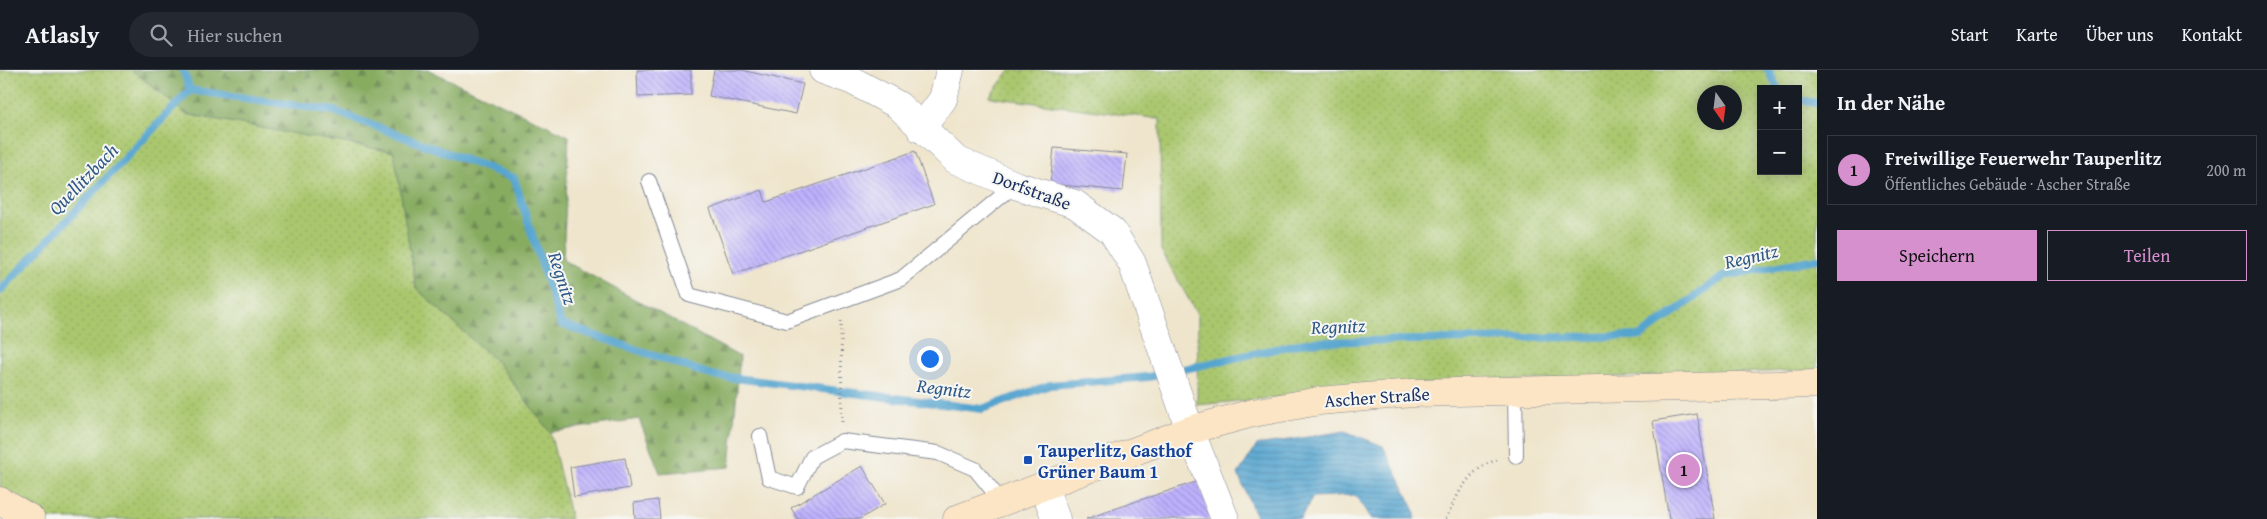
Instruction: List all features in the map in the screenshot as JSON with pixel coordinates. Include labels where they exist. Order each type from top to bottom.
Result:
[{"type":"street","name":"Dorfstraße","points":[[823,70],[851,80],[898,105],[956,160],[1016,185],[1075,204],[1112,231],[1132,263],[1190,430],[1225,519]]},
{"type":"street","points":[[922,129],[943,99],[950,70]]},
{"type":"street","name":"Ascher Straße","points":[[957,519],[1190,430],[1253,413],[1319,401],[1413,393],[1817,384]]},
{"type":"street","points":[[1044,487],[1056,519]]},
{"type":"street","points":[[0,500],[31,519]]},
{"type":"lane","points":[[649,181],[689,295],[787,321],[901,279],[1016,185]]},
{"type":"lane","points":[[1515,390],[1516,456]]},
{"type":"lane","points":[[760,436],[769,478],[797,487],[812,457],[842,441],[938,453],[975,469],[1002,502]]},
{"type":"path","points":[[841,301],[842,420]]},
{"type":"path","points":[[1446,519],[1461,486],[1490,462],[1516,456]]},
{"type":"green space","points":[[0,70],[132,70],[186,114],[395,152],[416,288],[498,363],[550,432],[571,519],[18,519],[0,507]]},
{"type":"green space","points":[[132,70],[429,70],[569,136],[563,260],[740,357],[730,467],[660,473],[639,419],[550,432],[498,363],[416,288],[394,152],[186,114]]},
{"type":"green space","points":[[1010,70],[1817,70],[1817,370],[1421,384],[1197,405],[1198,316],[1161,250],[1160,119],[989,97]]},
{"type":"water","points":[[1345,431],[1383,446],[1415,511],[1415,519],[1372,519],[1355,495],[1313,497],[1300,519],[1257,519],[1238,474],[1257,445]]},
{"type":"building","points":[[637,70],[691,70],[691,95],[638,97]]},
{"type":"building","points":[[714,70],[741,70],[803,84],[796,114],[709,96]]},
{"type":"building","points":[[1054,148],[1127,154],[1123,191],[1050,184]]},
{"type":"building","points":[[915,151],[934,204],[733,274],[710,209],[762,190],[766,202]]},
{"type":"building","points":[[1697,414],[1715,519],[1669,519],[1653,421]]},
{"type":"building","points":[[625,458],[630,488],[574,497],[570,467]]},
{"type":"building","points":[[862,466],[885,504],[860,519],[798,519],[791,508]]},
{"type":"building","points":[[1199,481],[1211,519],[1086,519],[1137,501]]},
{"type":"building","points":[[658,500],[660,519],[635,519],[634,503]]},
{"type":"waterway","name":"Regnitz","points":[[183,70],[190,90],[334,111],[514,178],[561,324],[711,375],[982,409],[1050,385],[1148,377],[1307,342],[1641,336],[1724,276],[1817,259]]},
{"type":"waterway","name":"Regnitz","points":[[1768,70],[1776,85]]},
{"type":"waterway","name":"Quellitzbach","points":[[0,291],[190,90]]},
{"type":"waterway","name":"Regnitz","points":[[1802,101],[1817,103]]},
{"type":"place","name":"Tauperlitz, Gasthof Grüner Baum 1","points":[[1028,460]]},
{"type":"place","name":"Freiwillige Feuerwehr Tauperlitz","points":[[1684,470]]}]
